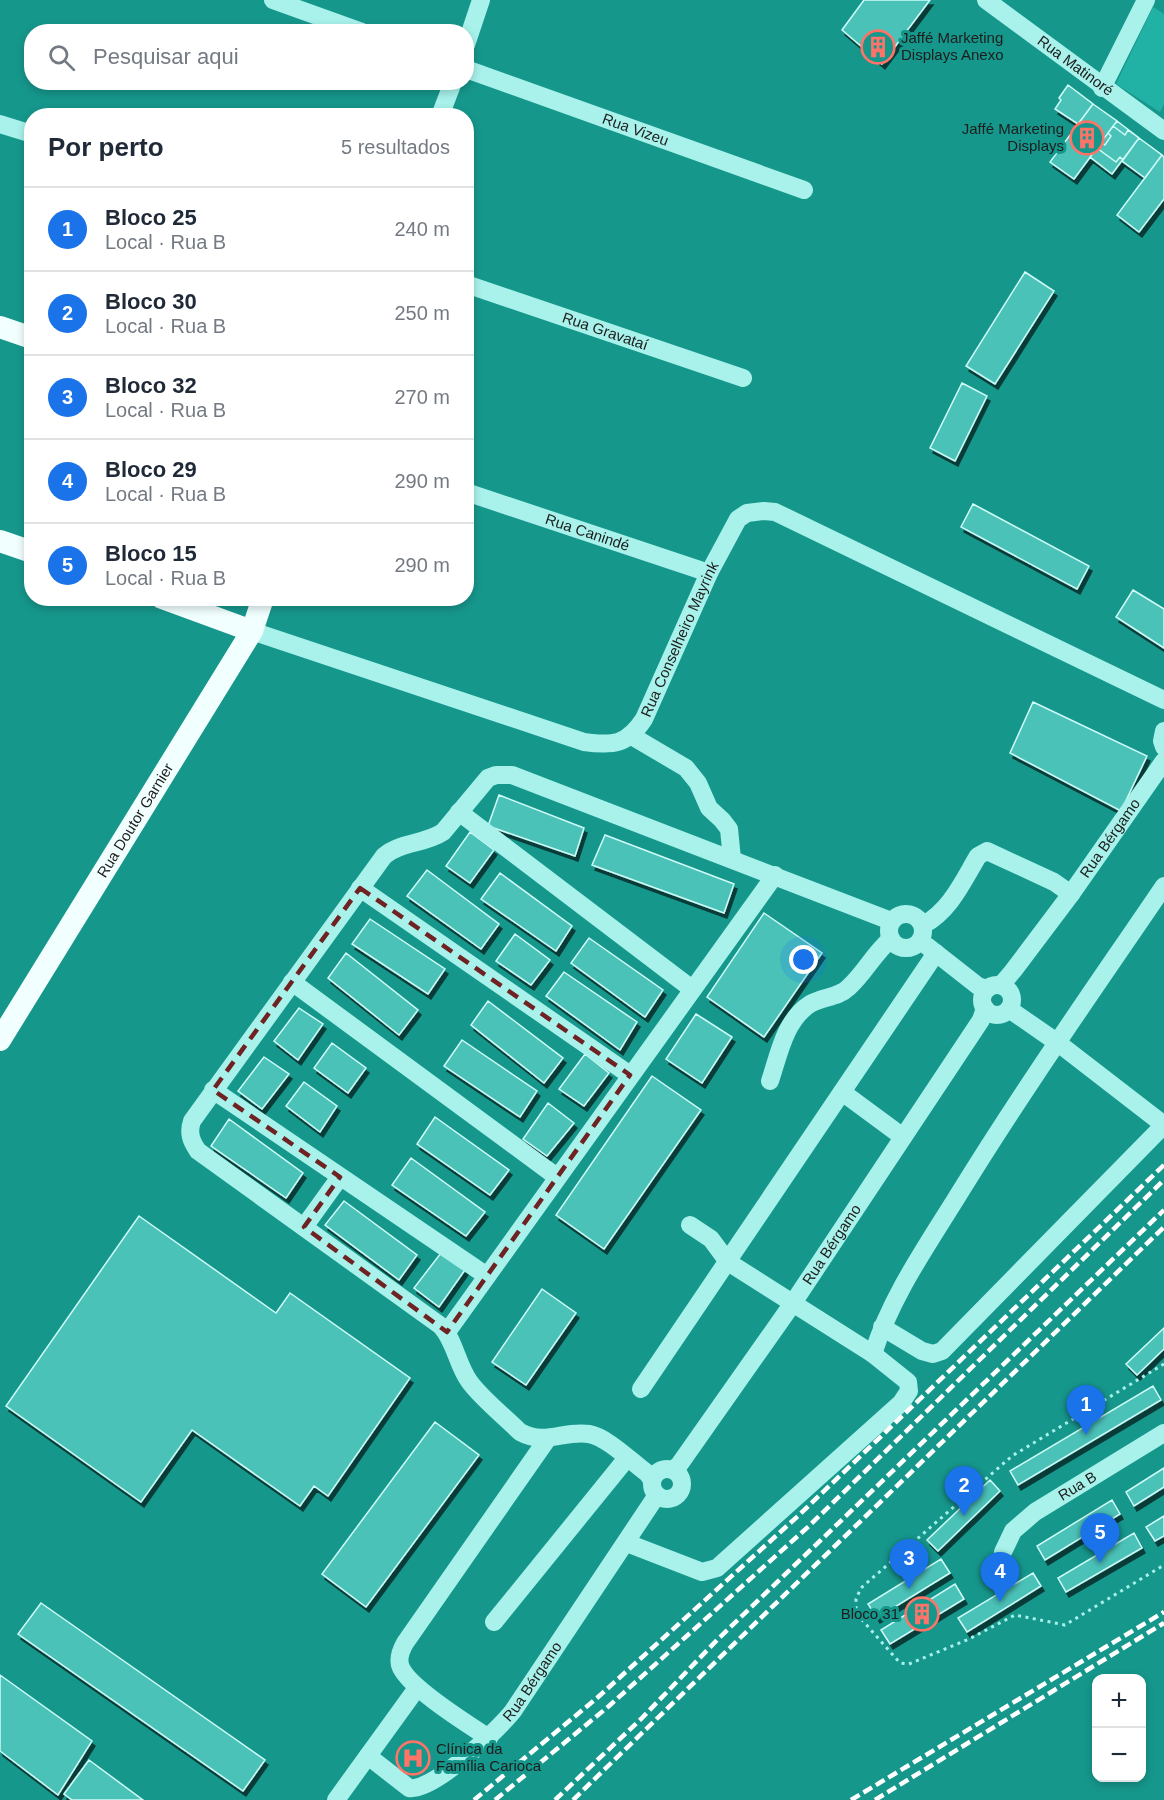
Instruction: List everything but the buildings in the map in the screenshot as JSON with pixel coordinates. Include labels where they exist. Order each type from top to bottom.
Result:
[{"type":"main road","points":[[0,327],[24,335]]},
{"type":"main road","points":[[0,541],[24,549]]},
{"type":"main road","points":[[184,606],[252,631]]},
{"type":"main road","name":"Rua Doutor Garnier","points":[[0,1040],[252,631],[260,606]]},
{"type":"street","points":[[273,0],[340,24]]},
{"type":"street","points":[[473,24],[481,0]]},
{"type":"street","name":"Rua Matinoré","points":[[986,0],[1102,88],[1164,130]]},
{"type":"street","points":[[1102,88],[1146,0]]},
{"type":"street","name":"Rua Vizeu","points":[[474,72],[804,190]]},
{"type":"street","points":[[443,108],[450,90]]},
{"type":"street","points":[[0,124],[24,132]]},
{"type":"street","name":"Rua Gravataí","points":[[474,287],[743,378]]},
{"type":"street","name":"Rua Canindé","points":[[474,495],[709,573]]},
{"type":"street","name":"Rua Conselheiro Mayrink","points":[[630,735],[644,719],[709,573],[738,519],[747,513],[764,511],[775,512],[1164,700]]},
{"type":"street","points":[[252,631],[584,742],[606,745],[623,741],[630,735],[686,768],[698,783],[709,808],[729,830],[732,859]]},
{"type":"street","points":[[1164,731],[1162,741],[1164,747]]},
{"type":"street","name":"Rua Bérgamo","points":[[368,1756],[409,1788],[416,1789],[430,1783],[489,1738],[513,1711],[627,1543],[662,1481],[793,1303],[903,1137],[992,995],[1071,894],[1164,761]]},
{"type":"street","points":[[662,1481],[604,1441],[589,1434],[534,1439],[520,1432],[475,1388],[460,1364],[447,1332],[441,1326],[198,1151],[193,1144],[189,1128],[213,1090],[388,852],[435,837],[443,832],[488,778],[504,774],[775,875],[891,930],[897,945],[905,949],[914,947],[922,933],[945,909],[978,856],[987,851],[1054,882],[1071,894]]},
{"type":"street","points":[[459,812],[692,989]]},
{"type":"street","points":[[447,1332],[775,875]]},
{"type":"street","points":[[873,1354],[882,1327],[906,1281],[973,1171],[1164,886]]},
{"type":"street","points":[[360,888],[630,1075]]},
{"type":"street","points":[[771,1081],[786,1033],[798,1016],[810,1005],[847,990],[879,948],[891,930],[897,915],[905,913],[913,914],[919,919],[922,933],[936,953],[992,995],[1012,996],[1012,1010],[1058,1042],[1164,1125],[942,1351],[933,1354],[922,1351],[882,1327]]},
{"type":"street","points":[[641,1389],[936,953]]},
{"type":"street","points":[[292,982],[557,1177]]},
{"type":"street","points":[[213,1090],[487,1276]]},
{"type":"street","points":[[842,1092],[903,1137]]},
{"type":"street","points":[[304,1227],[340,1176]]},
{"type":"street","points":[[627,1543],[702,1572],[709,1572],[723,1564],[906,1397],[909,1391],[908,1382],[873,1354],[728,1262],[711,1239],[690,1225]]},
{"type":"street","name":"Rua B","points":[[1003,1552],[1013,1531],[1035,1512],[1164,1433]]},
{"type":"street","points":[[489,1738],[417,1688],[400,1667],[399,1657],[405,1643],[548,1438]]},
{"type":"street","points":[[494,1622],[627,1458]]},
{"type":"street","points":[[336,1800],[417,1688]]},
{"type":"highlighted area","points":[[360,888],[630,1075],[447,1332],[304,1227],[340,1177],[213,1090]]},
{"type":"green space","points":[[1153,7],[1164,14],[1164,104],[1160,112],[1116,84]]},
{"type":"railway","points":[[474,1800],[597,1698],[798,1516],[1164,1165]]},
{"type":"railway","points":[[495,1800],[609,1706],[809,1526],[1164,1180]]},
{"type":"railway","points":[[555,1800],[641,1719],[718,1639],[1164,1210]]},
{"type":"railway","points":[[573,1800],[1164,1227]]},
{"type":"railway","points":[[851,1800],[1164,1612]]},
{"type":"railway","points":[[875,1800],[1164,1623]]},
{"type":"place","name":"Jaffé Marketing Displays Anexo","points":[[878,47]]},
{"type":"place","name":"Jaffé Marketing Displays","points":[[1087,138]]},
{"type":"place","name":"Bloco 25","points":[[1086,1435]]},
{"type":"place","name":"Bloco 30","points":[[964,1516]]},
{"type":"place","name":"Bloco 15","points":[[1100,1563]]},
{"type":"place","name":"Bloco 32","points":[[909,1589]]},
{"type":"place","name":"Bloco 29","points":[[1000,1602]]},
{"type":"place","name":"Bloco 31","points":[[922,1614]]},
{"type":"place","name":"Clínica da Família Carioca","points":[[413,1758]]}]
